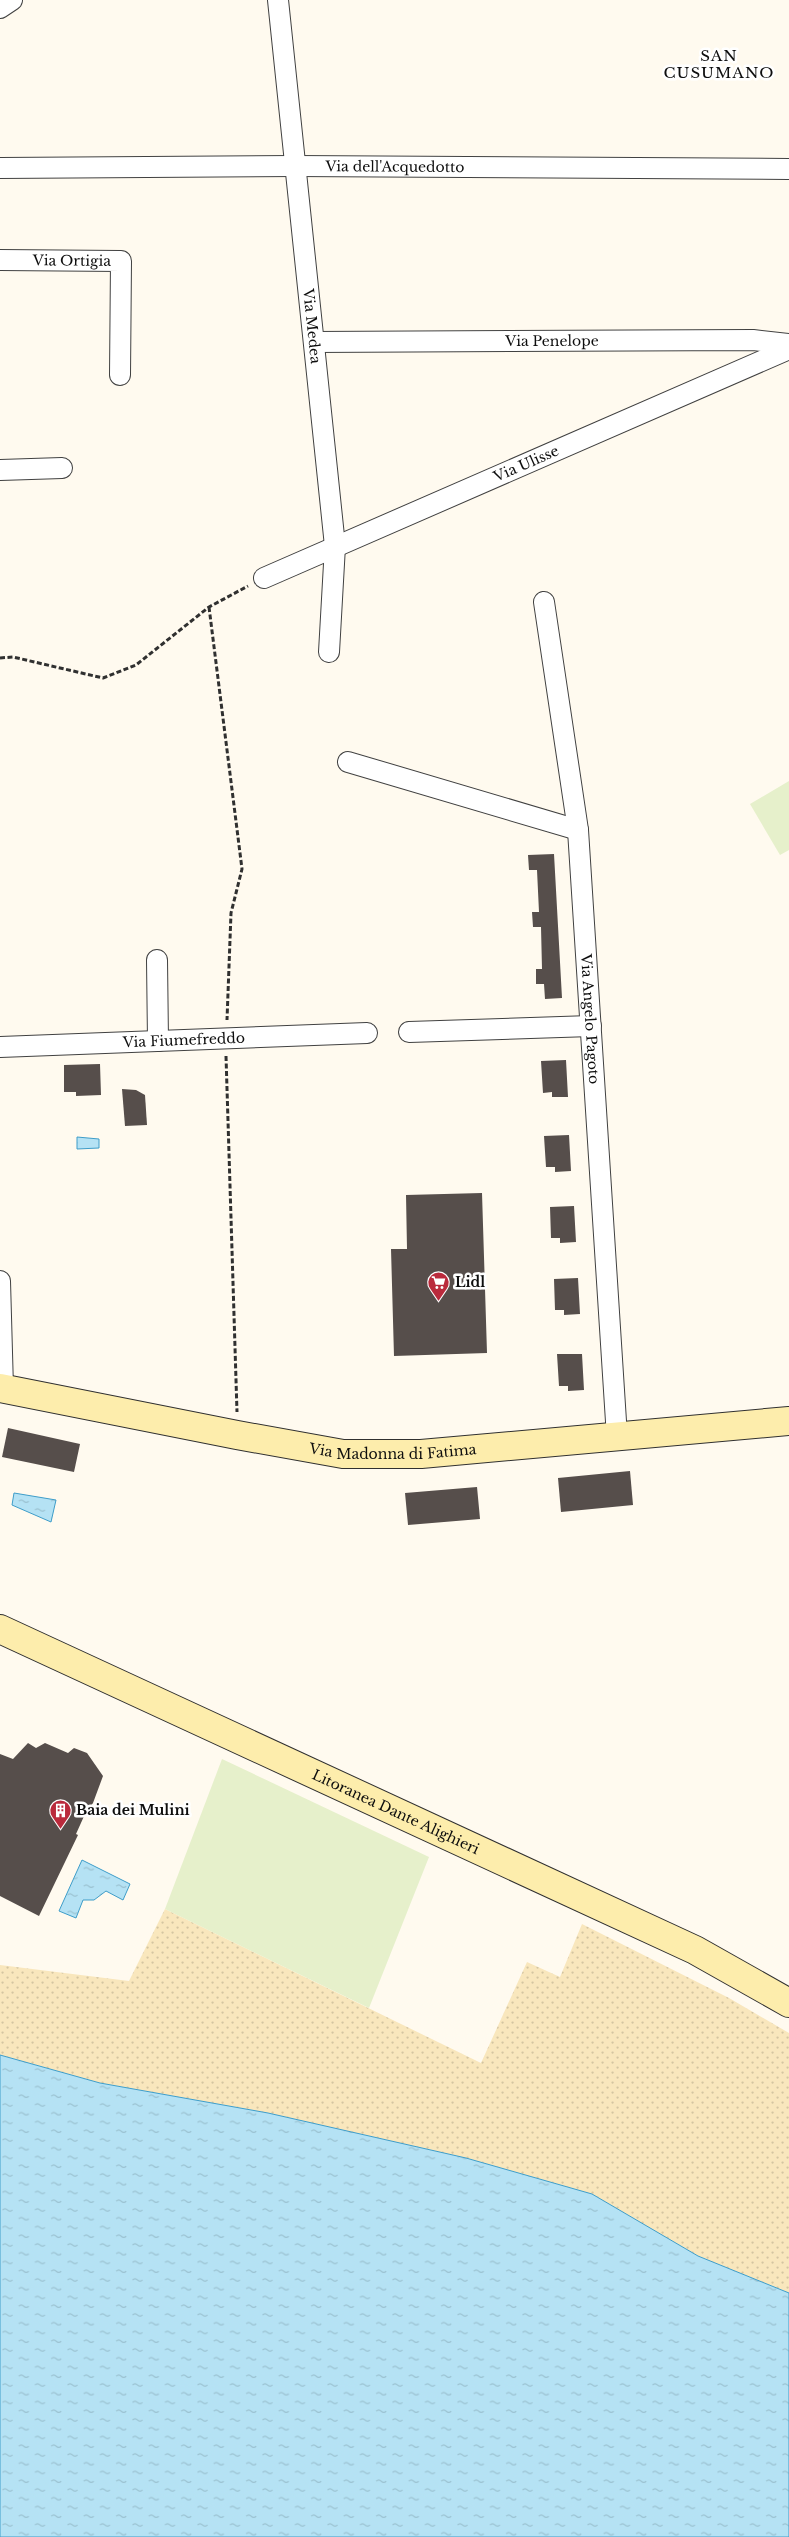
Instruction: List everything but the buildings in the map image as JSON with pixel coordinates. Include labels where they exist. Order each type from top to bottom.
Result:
[{"type":"main road","name":"Via Madonna di Fatima","points":[[2,1388],[343,1454],[421,1454],[789,1422]]},
{"type":"main road","name":"Litoranea Dante Alighieri","points":[[0,1629],[696,1950],[789,2003]]},
{"type":"street","points":[[0,8],[12,0]]},
{"type":"street","name":"Via Medea","points":[[278,0],[335,546],[330,652]]},
{"type":"street","name":"Via dell'Acquedotto","points":[[0,168],[295,166],[789,169]]},
{"type":"street","name":"Via Ortigia","points":[[0,260],[121,261],[120,375]]},
{"type":"street","name":"Via Penelope","points":[[314,342],[753,340],[789,344]]},
{"type":"street","name":"Via Ulisse","points":[[264,578],[789,348]]},
{"type":"street","points":[[0,470],[62,468]]},
{"type":"street","name":"Via Angelo Pagoto","points":[[544,602],[578,830],[617,1437]]},
{"type":"street","points":[[348,762],[578,830]]},
{"type":"street","points":[[157,960],[158,1041]]},
{"type":"street","points":[[409,1032],[591,1026]]},
{"type":"street","name":"Via Fiumefreddo","points":[[0,1047],[367,1033]]},
{"type":"street","points":[[0,1281],[2,1388]]},
{"type":"path","points":[[0,658],[13,656],[103,678],[136,664],[209,607],[264,578]]},
{"type":"sand","points":[[165,1909],[481,2063],[527,1962],[560,1977],[582,1924],[729,1998],[789,2033],[789,2293],[698,2256],[592,2194],[466,2158],[268,2113],[100,2083],[0,2055],[0,1965],[129,1981]]},
{"type":"green space","points":[[789,781],[789,850],[780,855],[750,804]]},
{"type":"green space","points":[[222,1759],[429,1857],[369,2008],[165,1909]]},
{"type":"water","points":[[77,1137],[99,1139],[99,1148],[77,1149]]},
{"type":"water","points":[[14,1493],[56,1500],[51,1522],[12,1505]]},
{"type":"water","points":[[82,1860],[130,1884],[123,1900],[106,1891],[94,1900],[83,1900],[76,1918],[59,1911]]},
{"type":"water","points":[[0,2055],[100,2083],[268,2113],[466,2158],[592,2194],[698,2256],[789,2293],[789,2537],[0,2537]]},
{"type":"place","name":"Lidl","points":[[439,1301]]},
{"type":"place","name":"Baia dei Mulini","points":[[60,1829]]},
{"type":"district","name":"SAN CUSUMANO","points":[[719,64]]}]
